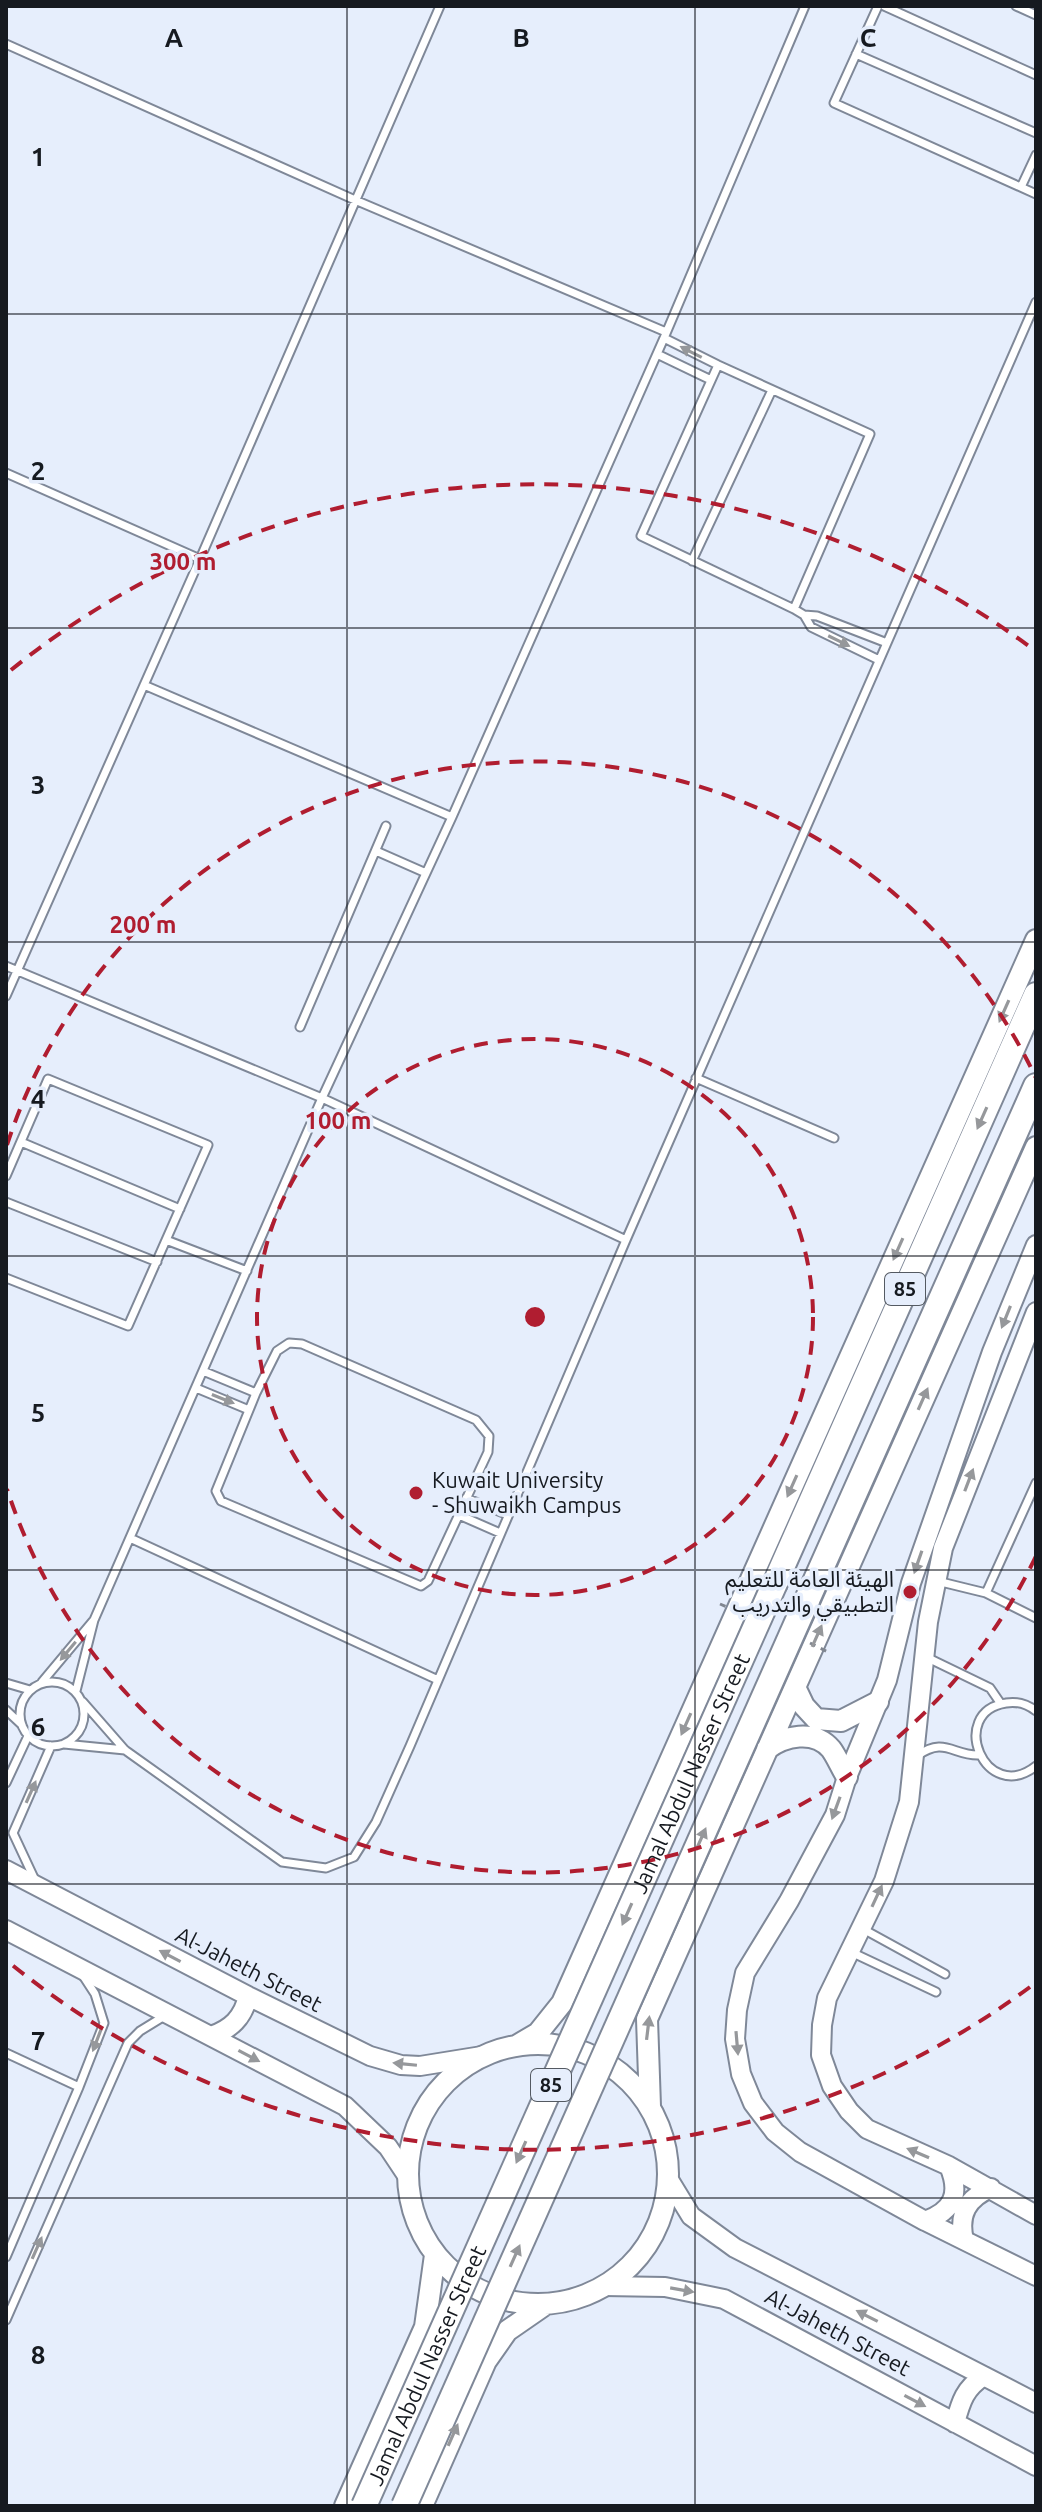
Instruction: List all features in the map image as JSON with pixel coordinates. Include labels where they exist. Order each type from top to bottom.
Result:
[{"type":"highway","name":"Jamal Abdul Nasser Street","points":[[364,2506],[1036,995]]},
{"type":"highway","name":"Jamal Abdul Nasser Street","points":[[404,2506],[1036,1086]]},
{"type":"main road","points":[[516,2046],[555,2045],[592,2056],[625,2077],[650,2106],[664,2138],[669,2180],[665,2204],[649,2243],[622,2274],[576,2299],[520,2304],[482,2292],[449,2270],[435,2255],[418,2227],[412,2209],[408,2177],[415,2131],[431,2100],[454,2075],[482,2056],[516,2046],[538,2033],[562,2003],[1036,940]]},
{"type":"main road","points":[[650,2106],[647,2019],[1036,1147]]},
{"type":"main road","points":[[795,1687],[804,1706],[816,1719],[841,1721],[878,1702]]},
{"type":"main road","points":[[767,1749],[788,1737],[813,1739],[831,1749],[847,1777]]},
{"type":"main road","points":[[345,2506],[425,2327],[435,2255]]},
{"type":"main road","points":[[422,2506],[486,2361],[507,2331],[546,2304]]},
{"type":"street","points":[[1036,1245],[992,1352],[911,1583],[887,1680],[847,1777],[835,1815],[789,1901],[745,1973],[737,2010],[737,2051],[741,2074],[753,2103],[775,2132],[800,2152],[925,2221],[1036,2276]]},
{"type":"street","points":[[1036,1312],[948,1535],[935,1580],[909,1802],[884,1881],[827,1998],[821,2055],[832,2086],[849,2111],[867,2129],[949,2166],[1036,2215]]},
{"type":"street","name":"Al-Jaheth Street","points":[[6,1870],[353,2049],[389,2062],[420,2066],[482,2056]]},
{"type":"street","points":[[6,1930],[345,2106],[388,2147],[408,2177]]},
{"type":"street","points":[[211,2036],[235,2023],[245,2009],[248,1996]]},
{"type":"street","points":[[925,2221],[938,2216],[949,2206],[954,2193],[954,2179],[949,2166]]},
{"type":"street","name":"Al-Jaheth Street","points":[[669,2180],[691,2216],[720,2238],[1036,2403]]},
{"type":"street","points":[[964,2240],[961,2227],[969,2202],[991,2188]]},
{"type":"street","name":"Al-Jaheth Street","points":[[604,2286],[665,2287],[724,2299],[1036,2466]]},
{"type":"street","points":[[955,2423],[963,2395],[984,2376]]},
{"type":"lane","points":[[6,996],[440,6]]},
{"type":"lane","points":[[76,1691],[94,1620],[322,1098],[452,817],[657,354],[805,6]]},
{"type":"lane","points":[[878,6],[834,103],[1036,194]]},
{"type":"lane","points":[[884,6],[1036,75]]},
{"type":"lane","points":[[1016,6],[1036,15]]},
{"type":"lane","points":[[6,44],[665,335],[718,365],[870,434],[794,609]]},
{"type":"lane","points":[[856,54],[1036,133]]},
{"type":"lane","points":[[1021,187],[1033,169],[1036,155]]},
{"type":"lane","points":[[41,1683],[54,1681],[76,1691],[125,1750],[282,1862],[326,1868],[354,1857],[376,1822],[696,1078],[1036,302]]},
{"type":"lane","points":[[657,354],[711,380]]},
{"type":"lane","points":[[718,365],[641,536],[804,615],[817,616],[887,643]]},
{"type":"lane","points":[[692,561],[772,390]]},
{"type":"lane","points":[[6,473],[200,559]]},
{"type":"lane","points":[[804,615],[811,627],[879,660]]},
{"type":"lane","points":[[144,685],[452,817]]},
{"type":"lane","points":[[300,1027],[386,826]]},
{"type":"lane","points":[[376,851],[426,873]]},
{"type":"lane","points":[[6,966],[322,1098],[626,1240]]},
{"type":"lane","points":[[696,1078],[834,1138]]},
{"type":"lane","points":[[6,1278],[128,1326],[208,1145],[48,1079],[7,1173]]},
{"type":"lane","points":[[21,1142],[180,1209]]},
{"type":"lane","points":[[6,1202],[157,1262]]},
{"type":"lane","points":[[166,1240],[247,1271]]},
{"type":"lane","points":[[289,1343],[302,1344],[476,1420],[489,1436],[488,1452],[428,1581],[421,1586],[221,1501],[216,1491],[249,1410],[277,1351],[289,1343]]},
{"type":"lane","points":[[203,1371],[256,1393]]},
{"type":"lane","points":[[196,1388],[249,1410]]},
{"type":"lane","points":[[986,1593],[1036,1483]]},
{"type":"lane","points":[[466,1498],[508,1515]]},
{"type":"lane","points":[[459,1515],[500,1533]]},
{"type":"lane","points":[[130,1538],[438,1680]]},
{"type":"lane","points":[[935,1580],[986,1593],[1036,1616]]},
{"type":"lane","points":[[22,1725],[20,1713],[23,1700],[94,1620]]},
{"type":"lane","points":[[924,1656],[990,1688],[1001,1704]]},
{"type":"lane","points":[[6,1683],[30,1690]]},
{"type":"lane","points":[[64,1744],[75,1737],[82,1727],[85,1715],[83,1702]]},
{"type":"lane","points":[[1036,1711],[1021,1703],[991,1708],[978,1724],[976,1745],[985,1763],[1003,1774],[1023,1773],[1036,1766]]},
{"type":"lane","points":[[6,1710],[22,1725],[28,1736],[39,1743],[125,1750]]},
{"type":"lane","points":[[6,1783],[28,1736]]},
{"type":"lane","points":[[39,1887],[13,1833],[51,1746]]},
{"type":"lane","points":[[915,1757],[937,1746],[979,1755]]},
{"type":"lane","points":[[862,1928],[945,1974]]},
{"type":"lane","points":[[849,1951],[936,1992]]},
{"type":"lane","points":[[6,2257],[104,2023],[95,1994],[78,1969]]},
{"type":"lane","points":[[6,2320],[128,2043],[147,2026],[169,2014]]},
{"type":"lane","points":[[6,2053],[79,2087]]},
{"type":"place","name":"Kuwait University - Shuwaikh Campus","points":[[416,1493]]},
{"type":"place","name":"الهيئة العامة للتعليم التطبيقي والتدريب","points":[[910,1592]]}]
